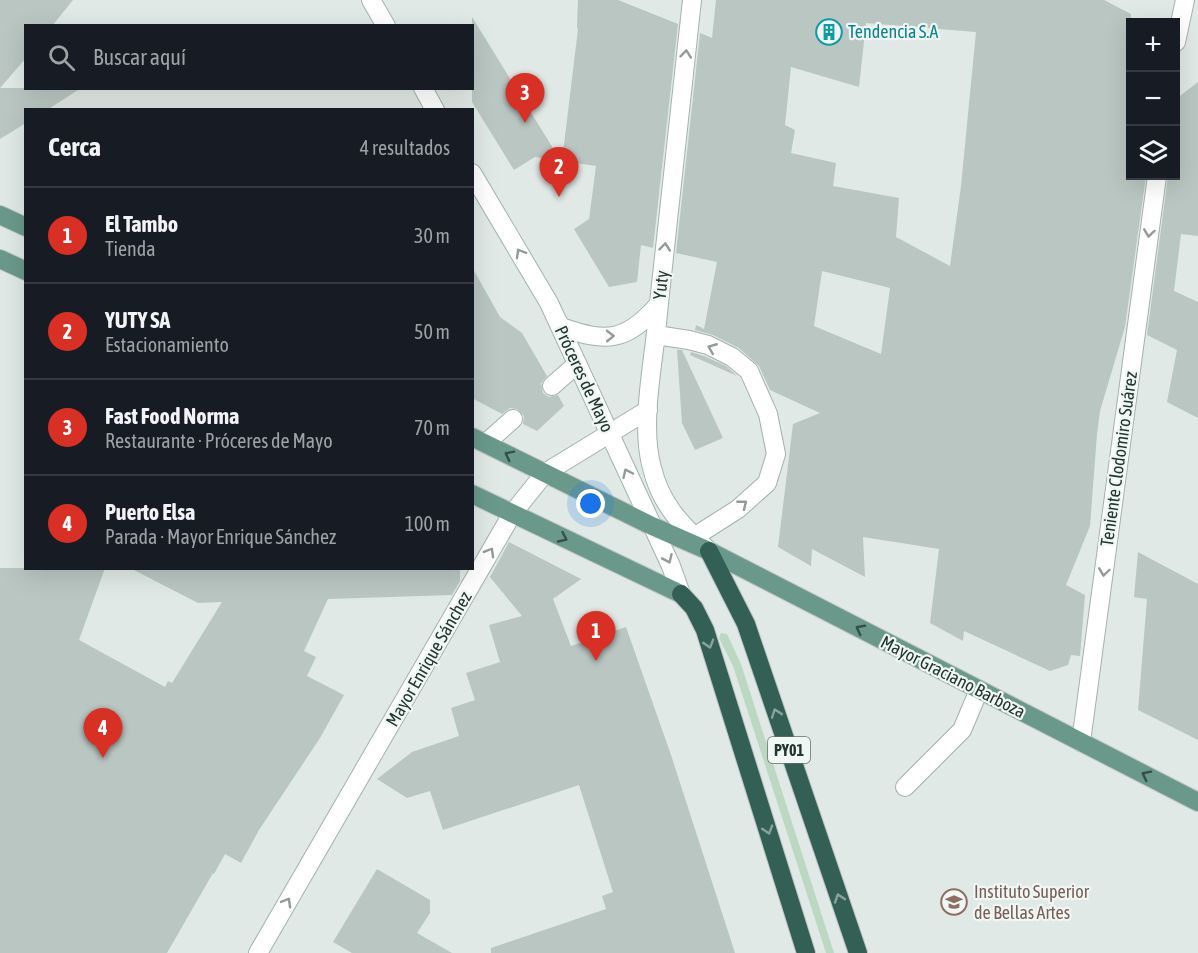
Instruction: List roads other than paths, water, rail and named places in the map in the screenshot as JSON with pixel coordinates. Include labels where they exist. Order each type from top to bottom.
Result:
[{"type":"highway","name":"PY01","points":[[709,551],[746,624],[858,953]]},
{"type":"highway","name":"PY01","points":[[681,594],[694,608],[705,630],[806,953]]},
{"type":"main road","points":[[0,215],[24,226]]},
{"type":"main road","points":[[0,259],[24,270]]},
{"type":"main road","name":"Mayor Graciano Barboza","points":[[479,440],[652,526],[709,551],[1198,802]]},
{"type":"main road","name":"PY01","points":[[474,495],[681,594]]},
{"type":"street","points":[[371,0],[385,24]]},
{"type":"street","name":"Yuty","points":[[692,0],[648,410],[648,441],[657,487],[667,507],[709,551]]},
{"type":"street","points":[[1180,23],[1185,0]]},
{"type":"street","points":[[424,90],[434,108]]},
{"type":"street","name":"Próceres de Mayo","points":[[474,176],[549,303],[671,566],[681,594]]},
{"type":"street","name":"Teniente Clodomiro Suárez","points":[[1081,742],[1156,180]]},
{"type":"street","points":[[557,320],[561,327],[576,332],[607,336],[622,335],[644,322],[659,304]]},
{"type":"street","points":[[656,335],[708,345],[732,357],[749,371],[768,414],[776,454],[767,483],[738,509],[694,537]]},
{"type":"street","points":[[552,386],[577,364]]},
{"type":"street","name":"Mayor Enrique Sánchez","points":[[258,953],[512,514],[545,473],[648,410]]},
{"type":"street","points":[[479,440],[513,419]]},
{"type":"street","points":[[905,787],[962,730],[979,690]]},
{"type":"place","name":"Tendencia S.A","points":[[829,32]]},
{"type":"place","name":"Fast Food Norma","points":[[525,123]]},
{"type":"place","name":"YUTY SA","points":[[559,197]]},
{"type":"place","name":"El Tambo","points":[[596,661]]},
{"type":"place","name":"Puerto Elsa","points":[[103,758]]},
{"type":"place","name":"Instituto Superior de Bellas Artes","points":[[954,902]]}]
